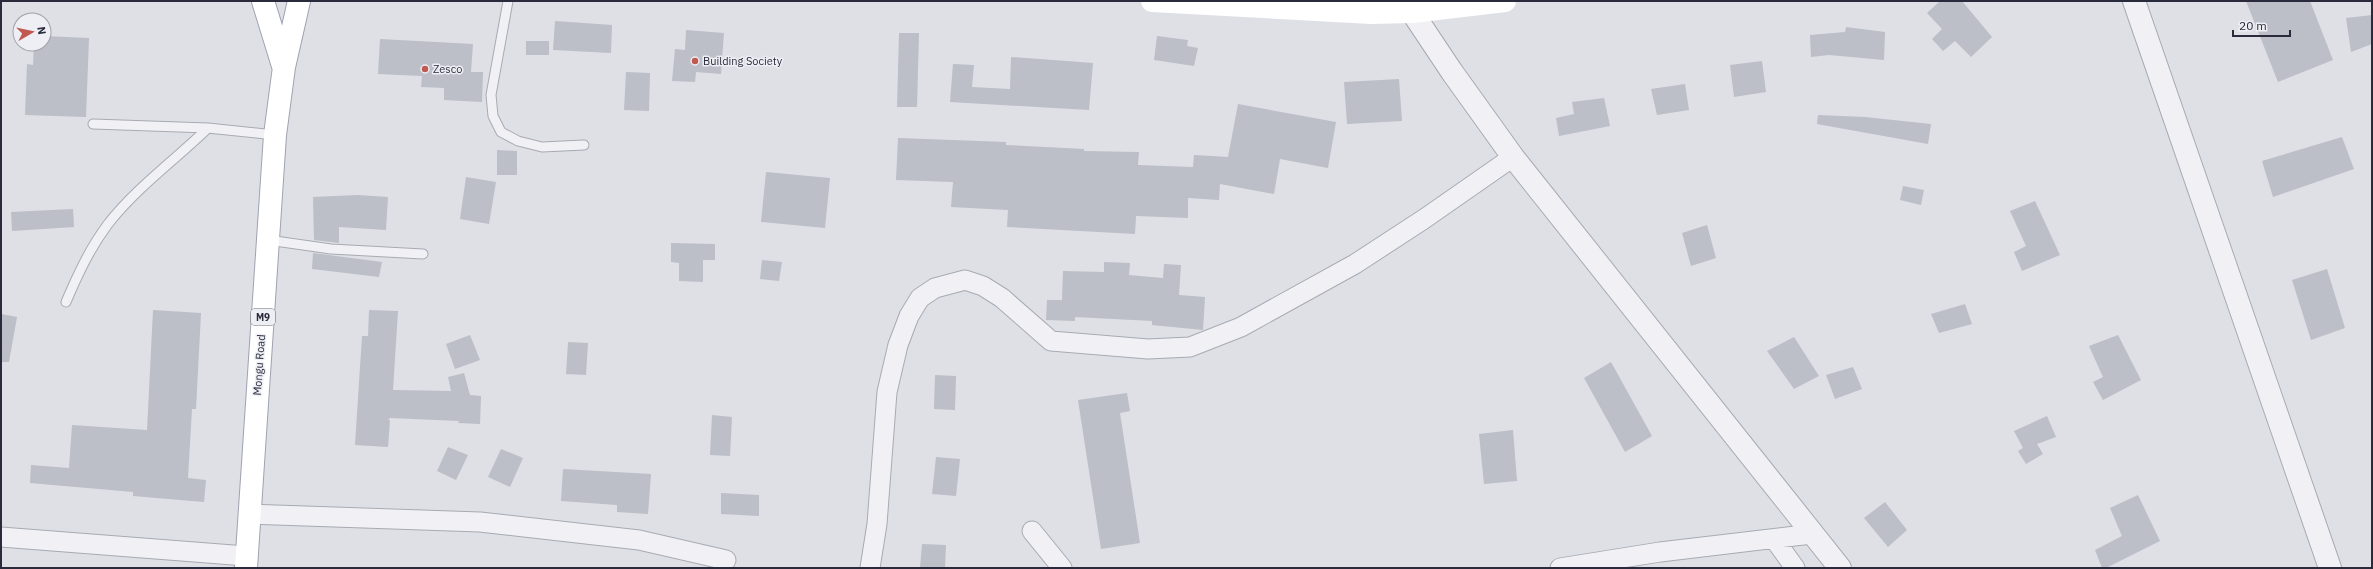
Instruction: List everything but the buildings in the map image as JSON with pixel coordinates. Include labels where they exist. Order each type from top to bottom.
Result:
[{"type":"main road","name":"Mongu Road","points":[[263,1],[284,67]]},
{"type":"main road","name":"Mongu Road","points":[[246,562],[275,135],[284,67],[299,1]]},
{"type":"main road","points":[[1152,1],[1370,7],[1412,12],[1505,1]]},
{"type":"street","points":[[2134,1],[2330,568]]},
{"type":"street","points":[[1412,12],[1452,72],[1513,157],[1840,568]]},
{"type":"street","points":[[870,568],[876,524],[887,392],[898,345],[909,316],[920,298],[941,286],[964,280],[983,286],[1002,298],[1050,341],[1148,349],[1190,346],[1241,327],[1355,264],[1424,219],[1513,157]]},
{"type":"street","points":[[249,514],[480,522],[639,540],[726,560]]},
{"type":"street","points":[[1032,531],[1062,568]]},
{"type":"street","points":[[1560,568],[1660,552],[1775,540],[1812,534]]},
{"type":"street","points":[[1,538],[246,562]]},
{"type":"street","points":[[1775,540],[1795,568]]},
{"type":"lane","points":[[508,1],[491,95],[493,116],[501,132],[518,141],[542,147],[584,145]]},
{"type":"lane","points":[[93,124],[208,128],[275,135]]},
{"type":"lane","points":[[66,302],[84,261],[108,224],[134,195],[208,128]]},
{"type":"lane","points":[[268,240],[331,250],[423,254]]},
{"type":"place","name":"Building Society","points":[[695,61]]},
{"type":"place","name":"Zesco","points":[[425,69]]}]
